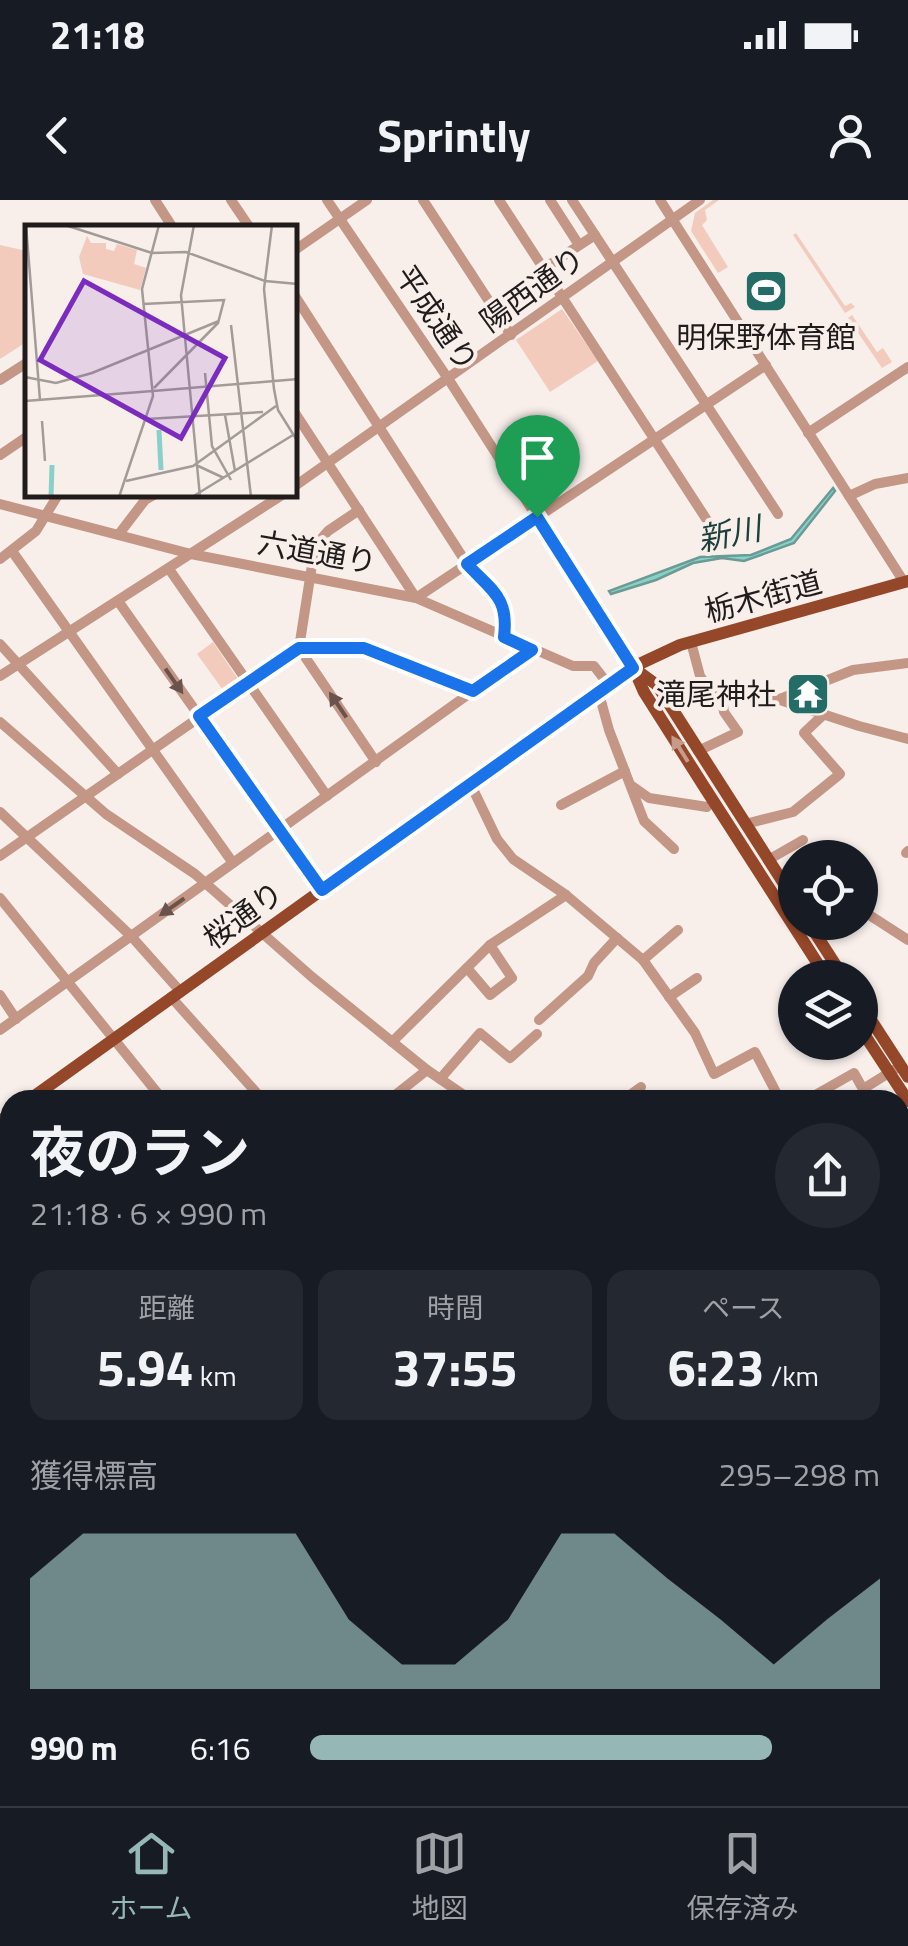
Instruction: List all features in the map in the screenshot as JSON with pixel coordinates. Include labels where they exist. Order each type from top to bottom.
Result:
[{"type":"main road","name":"栃木街道","points":[[633,668],[690,642],[906,582]]},
{"type":"main road","name":"桜通り","points":[[43,1090],[633,668]]},
{"type":"main road","points":[[633,668],[657,685],[744,824],[778,869]]},
{"type":"main road","points":[[633,668],[702,785],[816,960]]},
{"type":"main road","points":[[878,1035],[899,1072]]},
{"type":"main road","points":[[878,1048],[899,1072]]},
{"type":"street","points":[[155,200],[171,225]]},
{"type":"street","points":[[232,200],[248,225]]},
{"type":"street","name":"平成通り","points":[[328,200],[449,380],[633,668]]},
{"type":"street","points":[[298,248],[367,200]]},
{"type":"street","points":[[423,200],[511,335]]},
{"type":"street","points":[[499,200],[716,534]]},
{"type":"street","points":[[550,200],[580,246]]},
{"type":"street","points":[[572,200],[778,514]]},
{"type":"street","points":[[660,200],[906,582]]},
{"type":"street","name":"陽西通り","points":[[298,484],[700,200]]},
{"type":"street","points":[[544,269],[595,235]]},
{"type":"street","points":[[298,301],[467,564],[500,599],[507,613],[508,639]]},
{"type":"street","points":[[0,380],[25,364]]},
{"type":"street","points":[[298,418],[416,598],[766,366]]},
{"type":"street","points":[[808,433],[908,367]]},
{"type":"street","points":[[0,455],[25,438]]},
{"type":"street","points":[[849,496],[875,484],[908,478]]},
{"type":"street","points":[[0,559],[36,531],[56,498]]},
{"type":"street","points":[[119,534],[146,498]]},
{"type":"street","points":[[0,676],[277,498]]},
{"type":"street","name":"六道通り","points":[[0,504],[191,554],[416,598],[573,666],[594,666],[603,687]]},
{"type":"street","points":[[358,510],[321,537],[315,546],[299,648],[376,762]]},
{"type":"street","points":[[12,551],[232,863]]},
{"type":"street","points":[[169,569],[327,796]]},
{"type":"street","points":[[118,601],[322,890]]},
{"type":"street","points":[[690,642],[706,686],[721,692],[780,700],[908,738]]},
{"type":"street","points":[[0,644],[118,774]]},
{"type":"street","points":[[0,856],[299,648],[364,648],[473,691]]},
{"type":"street","points":[[0,1030],[532,650]]},
{"type":"street","points":[[780,700],[853,670],[908,664]]},
{"type":"street","points":[[603,687],[625,771],[644,821],[674,850]]},
{"type":"street","points":[[698,751],[738,732],[724,712],[721,692]]},
{"type":"street","points":[[744,824],[794,812],[840,774],[804,733],[823,715]]},
{"type":"street","points":[[0,722],[85,796],[205,884],[392,1042],[457,1090]]},
{"type":"street","points":[[560,805],[625,771]]},
{"type":"street","points":[[470,782],[497,839],[513,859],[566,895],[642,960],[695,1033],[714,1074],[755,1052],[775,1090]]},
{"type":"street","points":[[630,785],[649,798],[707,806]]},
{"type":"street","points":[[0,812],[131,936],[255,1090]]},
{"type":"street","points":[[768,860],[778,854]]},
{"type":"street","points":[[392,1042],[490,946],[566,895]]},
{"type":"street","points":[[0,898],[155,1090]]},
{"type":"street","points":[[878,918],[905,933]]},
{"type":"street","points":[[642,960],[678,930]]},
{"type":"street","points":[[539,1020],[588,976],[594,963],[617,938]]},
{"type":"street","points":[[467,968],[490,995],[512,978],[490,946]]},
{"type":"street","points":[[669,998],[698,978]]},
{"type":"street","points":[[0,996],[16,1020]]},
{"type":"street","points":[[440,1078],[480,1033],[510,1058],[537,1034]]},
{"type":"street","points":[[402,1090],[427,1070]]},
{"type":"street","points":[[824,1090],[854,1073],[863,1089],[899,1072]]},
{"type":"street","points":[[637,1090],[641,1087]]},
{"type":"shaded area","points":[[719,200],[705,210],[707,220],[702,225],[728,267],[718,273],[691,231],[695,213]]},
{"type":"shaded area","points":[[796,233],[845,306],[851,303],[855,307],[845,313],[793,235]]},
{"type":"shaded area","points":[[0,245],[25,251],[25,343],[0,359]]},
{"type":"shaded area","points":[[562,309],[598,361],[550,392],[516,340]]},
{"type":"shaded area","points":[[852,315],[877,352],[883,348],[892,362],[882,368],[848,318]]},
{"type":"shaded area","points":[[213,642],[238,679],[223,690],[197,654]]},
{"type":"water","points":[[833,488],[835,491],[794,543],[744,561],[722,558],[693,563],[656,580],[611,594],[609,591],[700,557],[751,555],[791,539]]},
{"type":"place","name":"明保野体育館","points":[[766,291]]},
{"type":"place","name":"滝尾神社","points":[[808,694]]},
{"type":"route","points":[[537,517],[633,668],[322,890],[199,716],[299,648],[364,648],[473,691],[532,650],[504,637],[507,613],[500,599],[467,564],[537,517]]},
{"type":"water label","name":"新川","points":[[729,533]]}]
